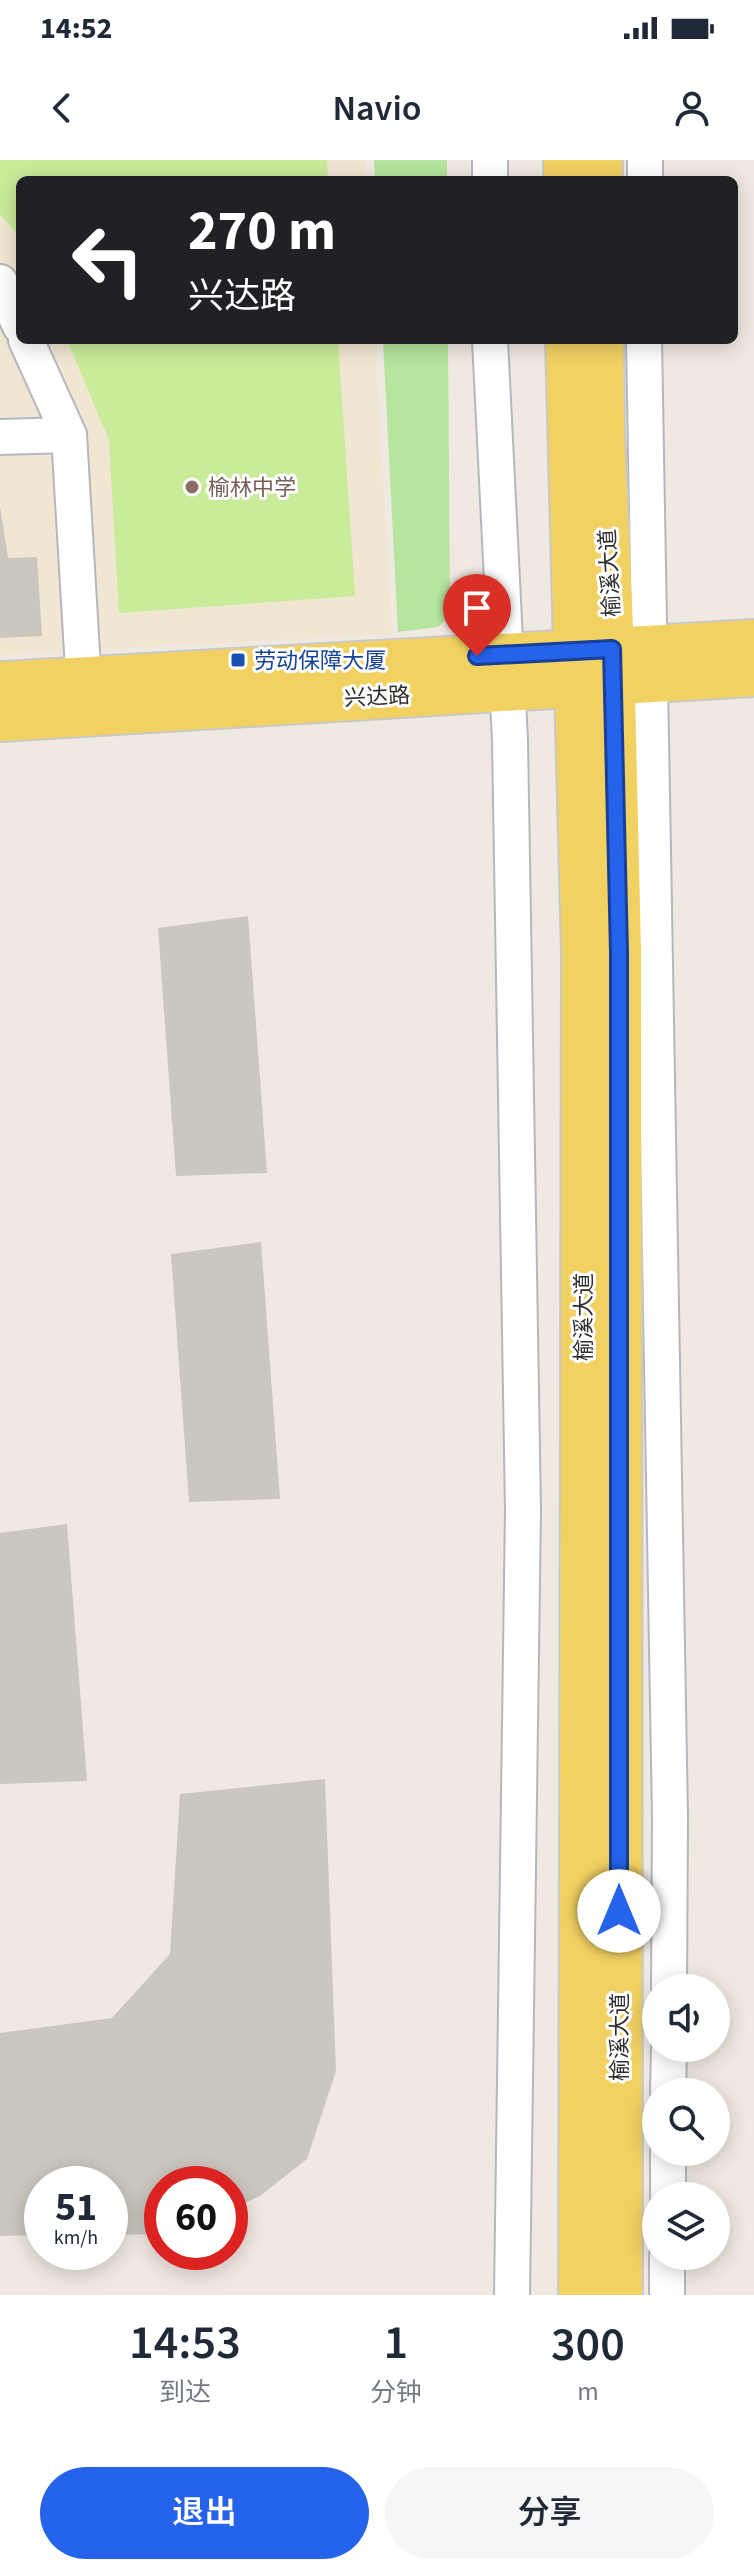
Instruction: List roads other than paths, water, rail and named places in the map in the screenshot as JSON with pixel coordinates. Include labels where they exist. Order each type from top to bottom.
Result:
[{"type":"main road","name":"榆溪大道","points":[[569,344],[612,665],[584,953],[581,2295]]},
{"type":"main road","name":"榆溪大道","points":[[601,344],[619,952],[620,2295]]},
{"type":"main road","name":"兴达路","points":[[0,684],[84,696],[612,665],[754,642]]},
{"type":"main road","name":"兴达路","points":[[612,665],[754,674]]},
{"type":"main road","name":"兴达路","points":[[0,719],[84,696]]},
{"type":"lane","points":[[0,282],[16,317]]},
{"type":"lane","points":[[28,344],[69,435],[84,696]]},
{"type":"lane","points":[[490,344],[507,671],[523,1510],[512,2295]]},
{"type":"lane","points":[[644,344],[612,665],[670,1802],[669,1974]]},
{"type":"lane","points":[[0,437],[69,435]]},
{"type":"lane","points":[[667,2270],[667,2295]]},
{"type":"place","name":"榆林中学","points":[[192,487]]},
{"type":"place","name":"劳动保障大厦","points":[[238,660]]}]
